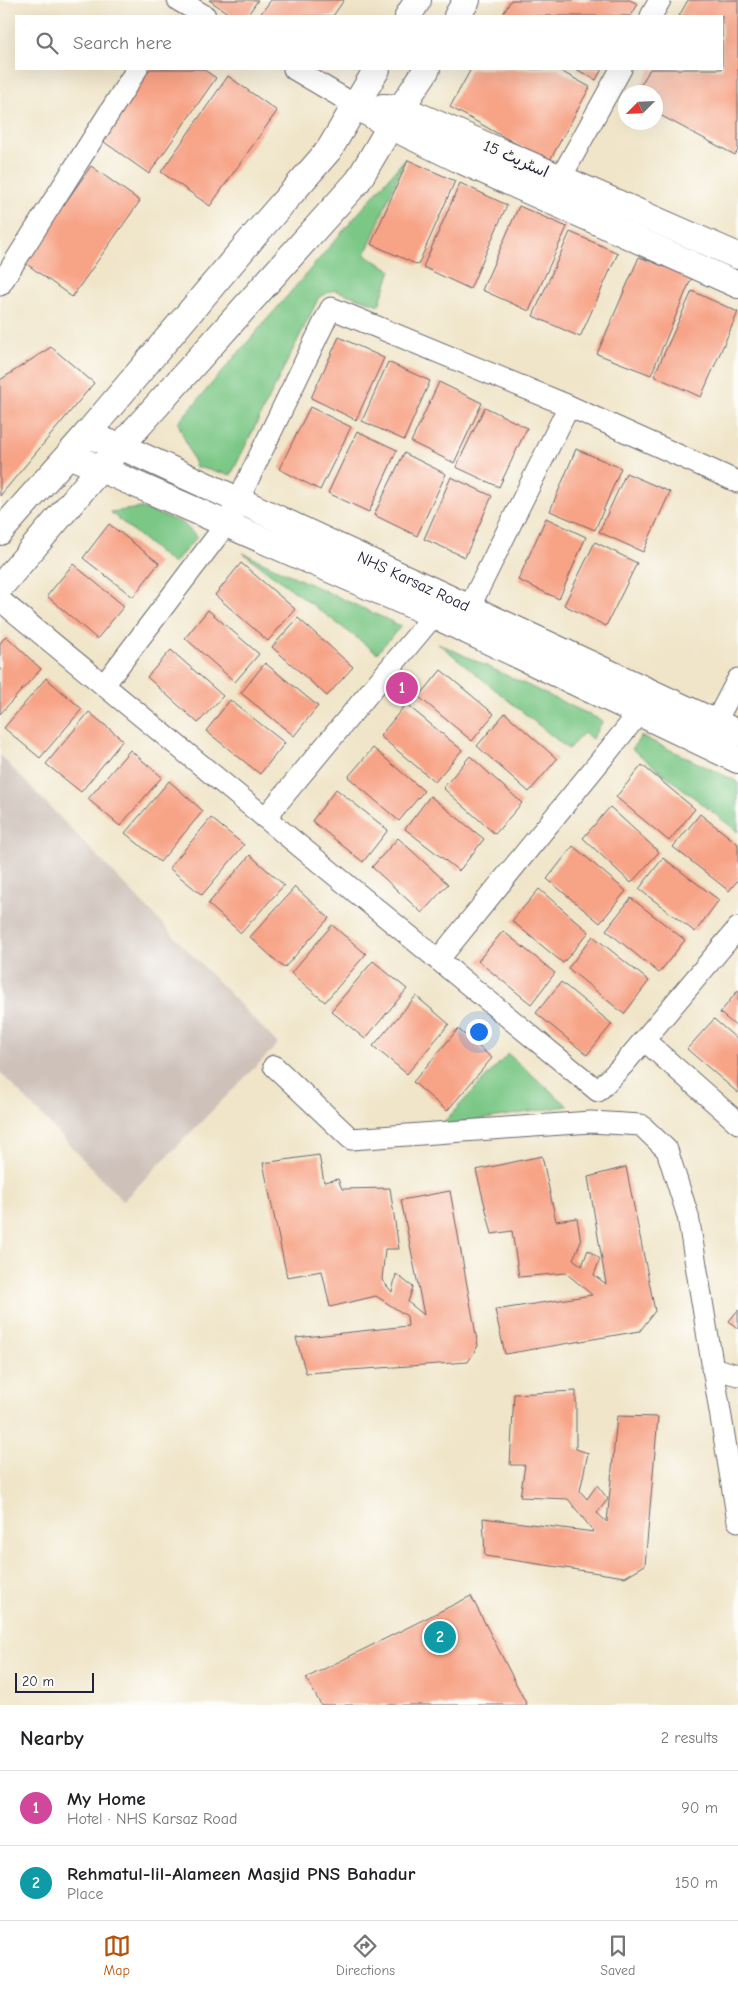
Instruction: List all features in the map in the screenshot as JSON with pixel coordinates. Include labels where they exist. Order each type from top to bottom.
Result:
[{"type":"street","points":[[409,15],[418,0]]},
{"type":"street","points":[[458,15],[467,0]]},
{"type":"street","points":[[652,15],[660,0]]},
{"type":"street","points":[[177,4],[203,15]]},
{"type":"street","points":[[0,285],[136,70]]},
{"type":"street","name":"اسٹریٹ 15","points":[[296,70],[355,105],[395,117],[560,179],[738,256]]},
{"type":"street","points":[[0,532],[69,455],[260,228],[329,150],[376,70]]},
{"type":"street","points":[[0,587],[100,468],[358,181],[395,117],[426,70]]},
{"type":"street","points":[[560,179],[620,70]]},
{"type":"street","points":[[395,117],[460,160],[738,285]]},
{"type":"street","points":[[104,685],[233,511],[331,308],[569,406],[738,482]]},
{"type":"street","points":[[469,608],[569,406]]},
{"type":"street","name":"NHS Karsaz Road","points":[[86,435],[120,446],[233,511],[434,615],[640,712],[719,733]]},
{"type":"street","name":"NHS Karsaz Road","points":[[69,455],[100,468],[233,511],[469,608],[719,733],[738,760]]},
{"type":"street","points":[[0,600],[598,1091],[623,1065],[738,928]]},
{"type":"street","points":[[265,818],[434,615]]},
{"type":"street","points":[[719,733],[738,679]]},
{"type":"street","points":[[438,960],[640,712]]},
{"type":"street","points":[[644,1040],[738,1123]]},
{"type":"street","points":[[274,1066],[351,1139],[591,1122],[641,1125],[667,1150],[688,1216],[738,1521]]},
{"type":"street","points":[[712,1368],[738,1375]]},
{"type":"shaded area","points":[[0,755],[278,1044],[123,1201],[0,1072]]},
{"type":"green space","points":[[405,159],[365,255],[391,270],[379,305],[334,290],[319,297],[231,475],[196,467],[178,423]]},
{"type":"green space","points":[[141,508],[183,523],[197,537],[173,564],[110,512]]},
{"type":"green space","points":[[243,553],[401,626],[377,653]]},
{"type":"green space","points":[[438,643],[603,721],[592,739],[584,733],[568,749]]},
{"type":"green space","points":[[641,736],[738,782],[738,832],[632,749]]},
{"type":"green space","points":[[508,1054],[568,1106],[440,1126]]},
{"type":"building","points":[[209,0],[258,0],[248,15],[231,15]]},
{"type":"building","points":[[271,0],[344,0],[334,15],[260,15]]},
{"type":"building","points":[[511,0],[630,0],[638,4],[632,15],[503,15]]},
{"type":"building","points":[[688,0],[738,0],[738,150],[735,155],[663,117],[663,85],[641,85],[649,70],[723,70],[723,15],[680,15]]},
{"type":"building","points":[[149,70],[204,70],[216,78],[149,174],[100,139]]},
{"type":"building","points":[[470,70],[559,70],[590,87],[549,162],[450,107]]},
{"type":"building","points":[[578,70],[601,70],[596,80]]},
{"type":"building","points":[[228,76],[277,111],[210,206],[161,172]]},
{"type":"building","points":[[408,160],[455,181],[418,265],[371,244]]},
{"type":"building","points":[[91,166],[140,201],[72,297],[24,262]]},
{"type":"building","points":[[460,183],[507,205],[470,289],[423,267]]},
{"type":"building","points":[[519,206],[567,227],[529,311],[482,290]]},
{"type":"building","points":[[570,232],[618,253],[580,337],[533,316]]},
{"type":"building","points":[[639,257],[692,277],[651,375],[597,354]]},
{"type":"building","points":[[692,291],[738,312],[701,397],[654,376]]},
{"type":"building","points":[[339,337],[384,358],[356,420],[311,398]]},
{"type":"building","points":[[51,347],[94,383],[0,496],[0,380]]},
{"type":"building","points":[[388,362],[430,381],[404,440],[362,421]]},
{"type":"building","points":[[439,382],[482,403],[454,463],[411,442]]},
{"type":"building","points":[[310,407],[351,427],[320,490],[279,469]]},
{"type":"building","points":[[485,407],[527,428],[499,487],[456,467]]},
{"type":"building","points":[[357,431],[397,450],[369,512],[328,493]]},
{"type":"building","points":[[576,449],[621,468],[595,530],[550,511]]},
{"type":"building","points":[[404,453],[446,474],[417,536],[374,515]]},
{"type":"building","points":[[626,473],[670,492],[643,552],[599,532]]},
{"type":"building","points":[[451,477],[492,496],[465,557],[424,539]]},
{"type":"building","points":[[546,518],[586,537],[559,599],[518,580]]},
{"type":"building","points":[[109,524],[159,563],[133,597],[83,558]]},
{"type":"building","points":[[595,542],[637,563],[606,626],[564,605]]},
{"type":"building","points":[[241,563],[295,609],[268,641],[215,595]]},
{"type":"building","points":[[73,564],[124,606],[97,639],[47,596]]},
{"type":"building","points":[[208,610],[259,654],[235,682],[185,638]]},
{"type":"building","points":[[298,618],[353,667],[327,696],[272,647]]},
{"type":"building","points":[[6,636],[41,669],[0,714],[0,643]]},
{"type":"building","points":[[171,650],[223,696],[198,723],[147,677]]},
{"type":"building","points":[[265,663],[318,706],[294,736],[241,693]]},
{"type":"building","points":[[441,670],[494,714],[472,741],[419,697]]},
{"type":"building","points":[[46,678],[82,709],[40,758],[4,728]]},
{"type":"building","points":[[230,700],[285,743],[260,774],[206,731]]},
{"type":"building","points":[[406,704],[462,750],[435,782],[380,736]]},
{"type":"building","points":[[89,712],[123,740],[81,792],[46,764]]},
{"type":"building","points":[[505,713],[557,759],[529,792],[477,746]]},
{"type":"building","points":[[373,748],[424,791],[399,821],[348,777]]},
{"type":"building","points":[[130,750],[162,777],[120,826],[88,799]]},
{"type":"building","points":[[470,756],[522,803],[495,834],[443,788]]},
{"type":"building","points":[[642,765],[695,809],[669,841],[616,797]]},
{"type":"building","points":[[169,781],[203,811],[160,862],[125,833]]},
{"type":"building","points":[[336,789],[388,830],[363,862],[312,821]]},
{"type":"building","points":[[430,796],[484,839],[459,871],[405,829]]},
{"type":"building","points":[[610,807],[659,852],[631,883],[583,838]]},
{"type":"building","points":[[700,814],[738,844],[738,880],[729,891],[673,847]]},
{"type":"building","points":[[211,818],[244,845],[202,895],[169,868]]},
{"type":"building","points":[[398,838],[448,884],[422,913],[372,867]]},
{"type":"building","points":[[573,846],[626,891],[600,923],[547,879]]},
{"type":"building","points":[[250,855],[284,885],[241,933],[208,904]]},
{"type":"building","points":[[663,858],[719,900],[695,932],[639,889]]},
{"type":"building","points":[[295,887],[329,918],[284,968],[250,937]]},
{"type":"building","points":[[539,889],[589,932],[563,963],[512,921]]},
{"type":"building","points":[[631,898],[685,940],[659,973],[606,930]]},
{"type":"building","points":[[332,925],[366,954],[325,1002],[291,973]]},
{"type":"building","points":[[503,931],[555,973],[531,1004],[478,961]]},
{"type":"building","points":[[593,936],[649,981],[624,1014],[568,968]]},
{"type":"building","points":[[373,961],[407,989],[365,1039],[331,1011]]},
{"type":"building","points":[[561,982],[612,1024],[587,1055],[536,1013]]},
{"type":"building","points":[[738,990],[738,1028],[720,1013]]},
{"type":"building","points":[[416,996],[449,1024],[407,1074],[373,1046]]},
{"type":"building","points":[[714,1019],[738,1040],[738,1093],[687,1049]]},
{"type":"building","points":[[458,1029],[492,1058],[447,1111],[413,1082]]},
{"type":"building","points":[[319,1155],[324,1182],[338,1179],[342,1189],[390,1188],[399,1249],[385,1249],[382,1280],[392,1292],[396,1274],[413,1287],[408,1302],[424,1315],[401,1200],[450,1191],[478,1346],[468,1362],[306,1373],[296,1338],[408,1326],[407,1316],[376,1296],[330,1307],[322,1271],[287,1277],[263,1163]]},
{"type":"building","points":[[542,1156],[556,1221],[577,1218],[581,1242],[573,1259],[582,1266],[588,1250],[600,1259],[594,1275],[606,1284],[588,1177],[626,1167],[655,1311],[640,1331],[505,1354],[495,1310],[592,1295],[566,1273],[519,1277],[512,1231],[492,1234],[476,1170]]},
{"type":"building","points":[[738,1310],[738,1329],[729,1321]]},
{"type":"building","points":[[576,1391],[576,1449],[588,1453],[580,1491],[587,1499],[597,1485],[608,1499],[597,1513],[607,1522],[617,1416],[658,1417],[645,1565],[625,1577],[485,1556],[483,1518],[594,1532],[568,1499],[520,1497],[525,1465],[510,1465],[514,1394]]},
{"type":"building","points":[[471,1596],[527,1705],[321,1705],[306,1678]]},
{"type":"place","name":"My Home","points":[[402,688]]},
{"type":"place","name":"Rehmatul-lil-Alameen Masjid PNS Bahadur","points":[[440,1637]]}]
